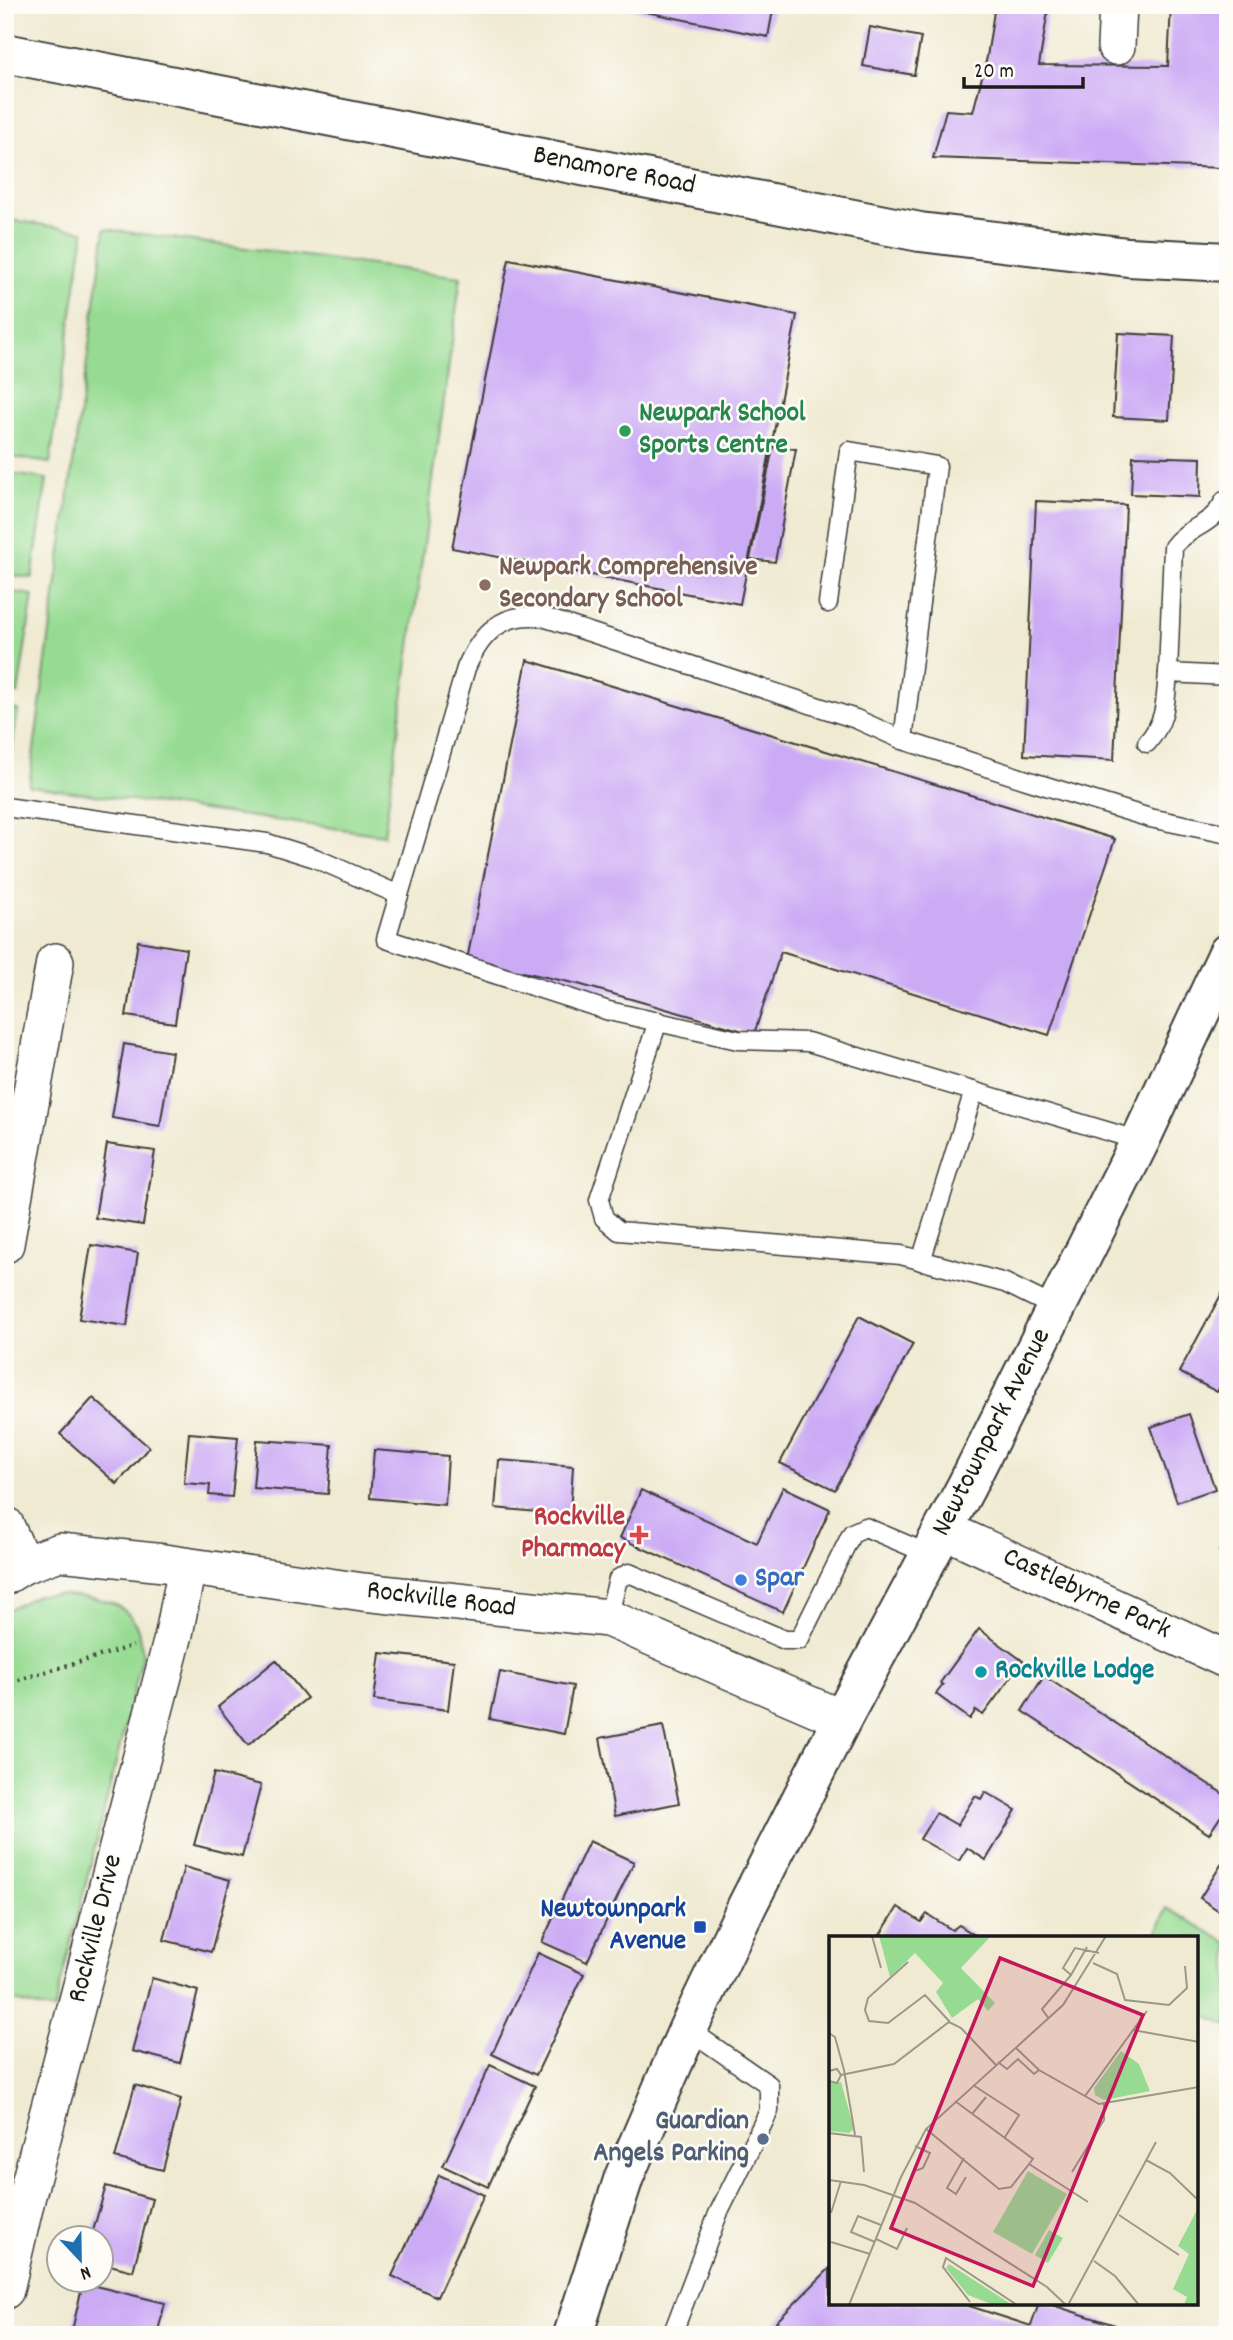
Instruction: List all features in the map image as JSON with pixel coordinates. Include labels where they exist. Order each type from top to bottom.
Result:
[{"type":"main road","name":"Benamore Road","points":[[5,53],[920,232],[1128,257],[1228,262]]},
{"type":"main road","name":"Newtownpark Avenue","points":[[573,2335],[624,2177],[688,2029],[842,1718],[938,1543],[1140,1141],[1228,953]]},
{"type":"street","points":[[1116,46],[1118,5]]},
{"type":"street","points":[[5,1244],[55,962]]},
{"type":"street","points":[[5,1525],[14,1571]]},
{"type":"street","name":"Castlebyrne Park","points":[[938,1543],[1228,1660]]},
{"type":"street","name":"Rockville Road","points":[[14,1571],[60,1552],[376,1594],[608,1618],[842,1718]]},
{"type":"street","name":"Rockville Drive","points":[[5,2290],[15,2200],[174,1634],[187,1567]]},
{"type":"lane","points":[[828,603],[849,451],[937,466],[903,740]]},
{"type":"lane","points":[[1147,743],[1163,719],[1168,673],[1173,547],[1181,536],[1219,512],[1224,501]]},
{"type":"lane","points":[[1140,1141],[808,1042],[738,1040],[609,1011],[386,939],[466,668],[476,646],[498,624],[523,614],[544,617],[856,719],[903,740],[1150,818],[1228,834]]},
{"type":"lane","points":[[1168,673],[1228,676]]},
{"type":"lane","points":[[5,807],[267,844],[315,858],[399,895]]},
{"type":"lane","points":[[658,1021],[599,1200],[604,1218],[619,1231],[901,1255],[1005,1283],[1056,1308]]},
{"type":"lane","points":[[921,1261],[974,1091]]},
{"type":"lane","points":[[608,1618],[618,1579],[629,1573],[785,1640],[799,1640],[852,1533],[865,1527],[938,1543]]},
{"type":"lane","points":[[673,2335],[718,2214],[769,2111],[769,2085],[688,2029]]},
{"type":"path","points":[[5,1684],[174,1634]]},
{"type":"green space","points":[[5,219],[84,231],[50,463],[5,456]]},
{"type":"green space","points":[[105,229],[461,277],[384,835],[29,786]]},
{"type":"green space","points":[[5,473],[47,479],[32,578],[5,574]]},
{"type":"green space","points":[[5,591],[33,595],[18,694],[5,692]]},
{"type":"green space","points":[[5,708],[18,710],[5,794]]},
{"type":"green space","points":[[58,1594],[103,1600],[122,1609],[137,1627],[143,1654],[54,2011],[5,1999],[5,1611],[37,1595]]},
{"type":"green space","points":[[1167,1908],[1228,1943],[1228,2026],[1198,2013],[1198,1936],[1155,1936]]},
{"type":"building","points":[[612,5],[774,5],[768,37]]},
{"type":"building","points":[[995,5],[1049,5],[1039,65],[1168,66],[1171,5],[1228,5],[1224,168],[933,158],[946,110],[973,112],[987,57]]},
{"type":"building","points":[[870,27],[921,37],[914,75],[863,66]]},
{"type":"building","name":"Newpark School Sports Centre","points":[[509,259],[797,315],[740,604],[452,548]]},
{"type":"building","points":[[1118,333],[1174,336],[1169,420],[1113,417]]},
{"type":"building","points":[[773,447],[796,449],[775,562],[750,559]]},
{"type":"building","points":[[1133,456],[1201,458],[1200,497],[1131,494]]},
{"type":"building","points":[[1036,501],[1126,505],[1114,760],[1024,755]]},
{"type":"building","name":"Newpark Comprehensive Secondary School","points":[[527,660],[1115,839],[1049,1035],[781,952],[754,1034],[578,984],[467,960]]},
{"type":"building","points":[[138,941],[186,949],[175,1023],[126,1016]]},
{"type":"building","points":[[124,1044],[172,1052],[160,1126],[112,1118]]},
{"type":"building","points":[[107,1144],[155,1151],[143,1225],[95,1218]]},
{"type":"building","points":[[91,1245],[138,1253],[127,1326],[79,1319]]},
{"type":"building","points":[[1228,1282],[1228,1373],[1217,1392],[1179,1372]]},
{"type":"building","points":[[859,1316],[913,1344],[835,1490],[780,1463]]},
{"type":"building","points":[[93,1398],[149,1447],[117,1484],[60,1434]]},
{"type":"building","points":[[1189,1414],[1215,1489],[1177,1502],[1151,1427]]},
{"type":"building","points":[[189,1433],[238,1437],[232,1497],[209,1495],[210,1485],[184,1483]]},
{"type":"building","points":[[257,1440],[332,1445],[328,1494],[253,1488]]},
{"type":"building","points":[[374,1450],[448,1456],[445,1505],[370,1498]]},
{"type":"building","points":[[499,1460],[573,1466],[570,1515],[495,1508]]},
{"type":"building","points":[[783,1487],[830,1509],[783,1612],[620,1538],[641,1490],[757,1543]]},
{"type":"building","points":[[1228,1532],[1228,1554],[1219,1551]]},
{"type":"building","name":"Rockville Lodge","points":[[979,1629],[1023,1661],[983,1715],[976,1710],[970,1719],[936,1694],[943,1685],[940,1683]]},
{"type":"building","points":[[380,1653],[454,1661],[448,1710],[374,1700]]},
{"type":"building","points":[[276,1660],[307,1698],[248,1745],[218,1707]]},
{"type":"building","points":[[500,1672],[573,1686],[564,1734],[490,1719]]},
{"type":"building","points":[[1044,1676],[1228,1797],[1228,1805],[1209,1834],[1022,1711]]},
{"type":"building","points":[[663,1726],[679,1803],[615,1816],[600,1738]]},
{"type":"building","points":[[214,1773],[261,1785],[242,1857],[194,1845]]},
{"type":"building","points":[[985,1792],[1016,1810],[986,1860],[967,1848],[959,1861],[920,1839],[936,1813],[957,1825],[975,1796],[981,1799]]},
{"type":"building","points":[[589,1841],[634,1862],[587,1962],[542,1942]]},
{"type":"building","points":[[1228,1854],[1228,1917],[1200,1898]]},
{"type":"building","points":[[184,1867],[230,1880],[211,1952],[164,1940]]},
{"type":"building","points":[[898,1907],[921,1922],[927,1914],[952,1930],[959,1925],[976,1936],[879,1936]]},
{"type":"building","points":[[538,1953],[584,1974],[536,2075],[492,2054]]},
{"type":"building","points":[[152,1978],[198,1991],[180,2063],[132,2051]]},
{"type":"building","points":[[490,2065],[535,2086],[488,2187],[443,2166]]},
{"type":"building","points":[[135,2085],[181,2099],[163,2170],[115,2158]]},
{"type":"building","points":[[439,2175],[484,2195],[437,2297],[392,2276]]},
{"type":"building","points":[[106,2186],[152,2199],[133,2271],[116,2267],[116,2224],[95,2224]]},
{"type":"building","points":[[829,2269],[829,2305],[966,2305],[1031,2326],[1038,2305],[1052,2305],[1115,2325],[1112,2335],[778,2335],[776,2322]]},
{"type":"building","points":[[116,2291],[165,2303],[157,2335],[71,2335],[80,2294],[116,2294]]},
{"type":"place","name":"Newpark School Sports Centre","points":[[625,431]]},
{"type":"place","name":"Newpark Comprehensive Secondary School","points":[[485,585]]},
{"type":"place","name":"Rockville Pharmacy","points":[[639,1535]]},
{"type":"place","name":"Spar","points":[[741,1580]]},
{"type":"place","name":"Rockville Lodge","points":[[981,1672]]},
{"type":"place","name":"Newtownpark Avenue","points":[[700,1927]]},
{"type":"place","name":"Guardian Angels Parking","points":[[763,2139]]}]
